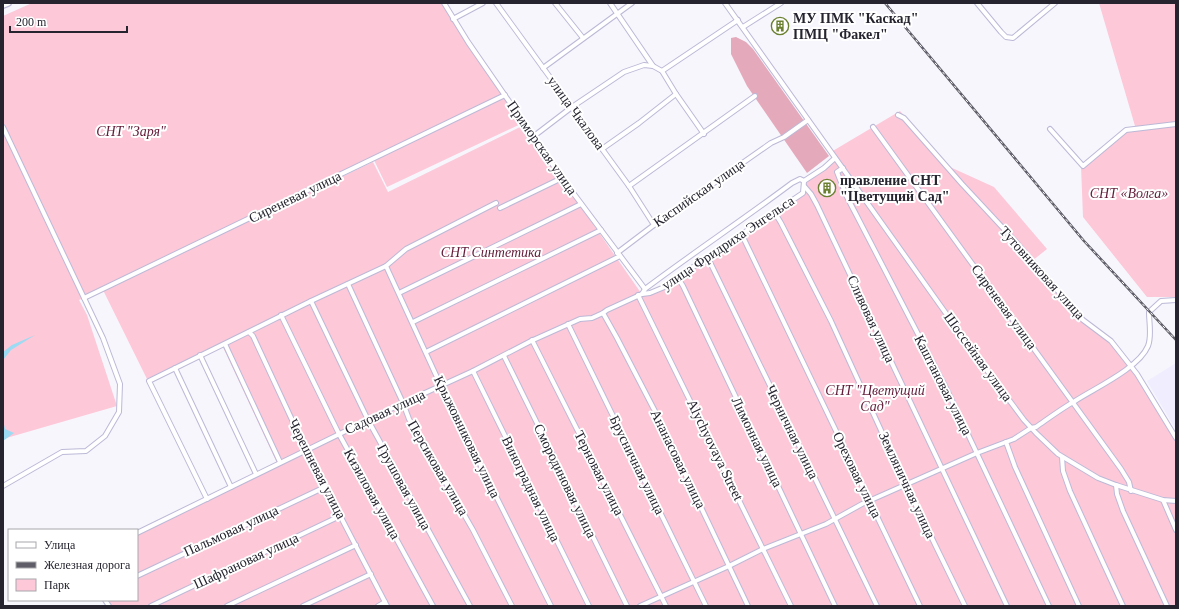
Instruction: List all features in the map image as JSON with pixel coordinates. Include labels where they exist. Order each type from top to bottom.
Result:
[{"type":"street","points":[[3,5],[8,3]]},
{"type":"street","name":"Приморская улица","points":[[444,3],[562,178],[645,289]]},
{"type":"street","points":[[453,18],[483,3]]},
{"type":"street","name":"улица Чкалова","points":[[496,3],[629,186],[654,225]]},
{"type":"street","points":[[555,3],[583,38]]},
{"type":"street","points":[[610,3],[653,66]]},
{"type":"street","points":[[543,68],[632,3]]},
{"type":"street","name":"Шоссейная улица","points":[[725,3],[981,362],[1031,428],[1062,457],[1098,478],[1130,491],[1163,500],[1176,501]]},
{"type":"street","points":[[743,27],[781,3]]},
{"type":"street","points":[[977,3],[1006,37],[1013,38],[1055,3]]},
{"type":"street","points":[[662,71],[738,20]]},
{"type":"street","points":[[534,136],[572,107],[624,72],[644,65],[653,66],[662,71],[704,134]]},
{"type":"street","points":[[602,149],[639,123],[676,94]]},
{"type":"street","name":"Сиреневая улица","points":[[84,298],[505,95]]},
{"type":"street","points":[[629,186],[704,134],[755,96]]},
{"type":"street","name":"Тутовниковая улица","points":[[898,115],[904,118],[1016,242],[1083,320],[1111,341],[1132,366],[1176,438]]},
{"type":"street","name":"Каспийская улица","points":[[619,254],[654,225],[771,143],[784,137],[808,120]]},
{"type":"street","points":[[1050,129],[1083,166],[1126,130],[1176,124]]},
{"type":"street","points":[[3,127],[5,138],[103,338],[120,384],[119,412],[105,436],[86,451],[62,452],[3,486]]},
{"type":"street","name":"Сиреневая улица","points":[[873,127],[1121,469],[1129,482],[1130,491]]},
{"type":"street","name":"улица Фридриха Энгельса","points":[[804,184],[835,158]]},
{"type":"street","name":"Каштановая улица","points":[[843,168],[837,172],[843,189],[948,392],[1049,606]]},
{"type":"street","points":[[500,208],[562,178]]},
{"type":"street","name":"улица Фридриха Энгельса","points":[[800,179],[804,184],[803,193],[708,258],[654,292],[638,295],[792,183],[800,179]]},
{"type":"street","name":"Сливовая улица","points":[[804,184],[817,205],[1006,606]]},
{"type":"street","points":[[207,499],[149,381],[282,315],[386,266],[406,250],[496,204]]},
{"type":"street","points":[[399,293],[582,204]]},
{"type":"street","name":"Земляничная улица","points":[[774,213],[781,222],[831,321],[906,485],[965,606]]},
{"type":"street","points":[[412,322],[601,230]]},
{"type":"street","name":"Ореховая улица","points":[[742,235],[920,606]]},
{"type":"street","points":[[426,352],[619,254]]},
{"type":"street","name":"Черничная улица","points":[[708,258],[877,606]]},
{"type":"street","name":"Крыжовниковая улица","points":[[386,266],[441,386],[551,606]]},
{"type":"street","name":"Лимонная улица","points":[[678,278],[835,606]]},
{"type":"street","name":"Персиковая улица","points":[[348,284],[409,419],[473,530],[512,606]]},
{"type":"street","name":"Садовая улица","points":[[138,533],[280,462],[504,356],[532,340],[580,319],[592,318],[638,295]]},
{"type":"street","name":"Alychyovaya Street","points":[[638,295],[791,606]]},
{"type":"street","points":[[640,606],[763,549],[834,520],[846,512],[942,468],[1006,442],[1021,435],[1031,428],[1036,427],[1072,402],[1124,373],[1132,366],[1148,346],[1150,331],[1149,312],[1161,301],[1176,300]]},
{"type":"street","name":"Грушовая улица","points":[[311,301],[368,420],[470,606]]},
{"type":"street","name":"Ананасовая улица","points":[[603,313],[618,338],[659,419],[748,606]]},
{"type":"street","name":"Кизиловая улица","points":[[282,315],[339,434],[434,606]]},
{"type":"street","name":"Брусничная улица","points":[[568,324],[706,606]]},
{"type":"street","name":"Черешневая улица","points":[[249,332],[253,336],[306,450],[386,604]]},
{"type":"street","name":"Терновая улица","points":[[532,340],[666,606]]},
{"type":"street","points":[[225,344],[280,462]]},
{"type":"street","points":[[200,355],[256,474]]},
{"type":"street","name":"Смородиновая улица","points":[[504,356],[626,606]]},
{"type":"street","points":[[175,368],[230,487]]},
{"type":"street","name":"Виноградная улица","points":[[473,371],[589,606]]},
{"type":"street","points":[[1006,442],[1015,467],[1079,606]]},
{"type":"street","points":[[1062,457],[1063,471],[1070,491],[1123,606]]},
{"type":"street","points":[[1116,485],[1117,494],[1123,511],[1167,606]]},
{"type":"street","name":"Пальмовая улица","points":[[138,576],[325,487]]},
{"type":"street","points":[[1163,500],[1176,530]]},
{"type":"street","name":"Шафрановая улица","points":[[152,606],[340,516]]},
{"type":"street","points":[[227,606],[356,545]]},
{"type":"street","points":[[303,606],[371,574]]},
{"type":"street","points":[[378,606],[386,604]]},
{"type":"shaded area","points":[[736,37],[746,42],[753,49],[829,156],[807,173],[747,86],[731,54],[731,38]]},
{"type":"shaded area","points":[[1176,363],[1176,430],[1147,381]]},
{"type":"green space","name":"СНТ \"Заря\"","points":[[32,3],[442,3],[523,123],[387,187],[373,158],[79,300],[87,315],[117,406],[3,439],[3,16]]},
{"type":"green space","name":"СНТ «Волга»","points":[[1099,3],[1176,3],[1176,297],[1147,297],[1083,217],[1081,166],[1123,130],[1135,126]]},
{"type":"green space","name":"СНТ \"Цветущий Сад\"","points":[[900,111],[950,167],[994,187],[1047,249],[1032,261],[1083,318],[1108,336],[1133,366],[1176,436],[1176,606],[111,606],[108,601],[138,601],[138,532],[277,463],[221,343],[147,379],[103,290],[373,162],[388,192],[524,125],[641,293],[584,319],[676,279],[808,192],[803,183],[836,160],[831,152]]},
{"type":"water","points":[[35,335],[11,350],[3,360],[3,352],[12,345]]},
{"type":"water","points":[[3,420],[5,429],[14,433],[3,441]]},
{"type":"railway","points":[[885,3],[1084,241],[1176,340]]},
{"type":"place","name":"МУ ПМК \"Каскад\" ПМЦ \"Факел\"","points":[[780,26]]},
{"type":"place","name":"правление СНТ \"Цветущий Сад\"","points":[[827,188]]},
{"type":"park label","name":"СНТ Синтетика","points":[[491,252]]}]
